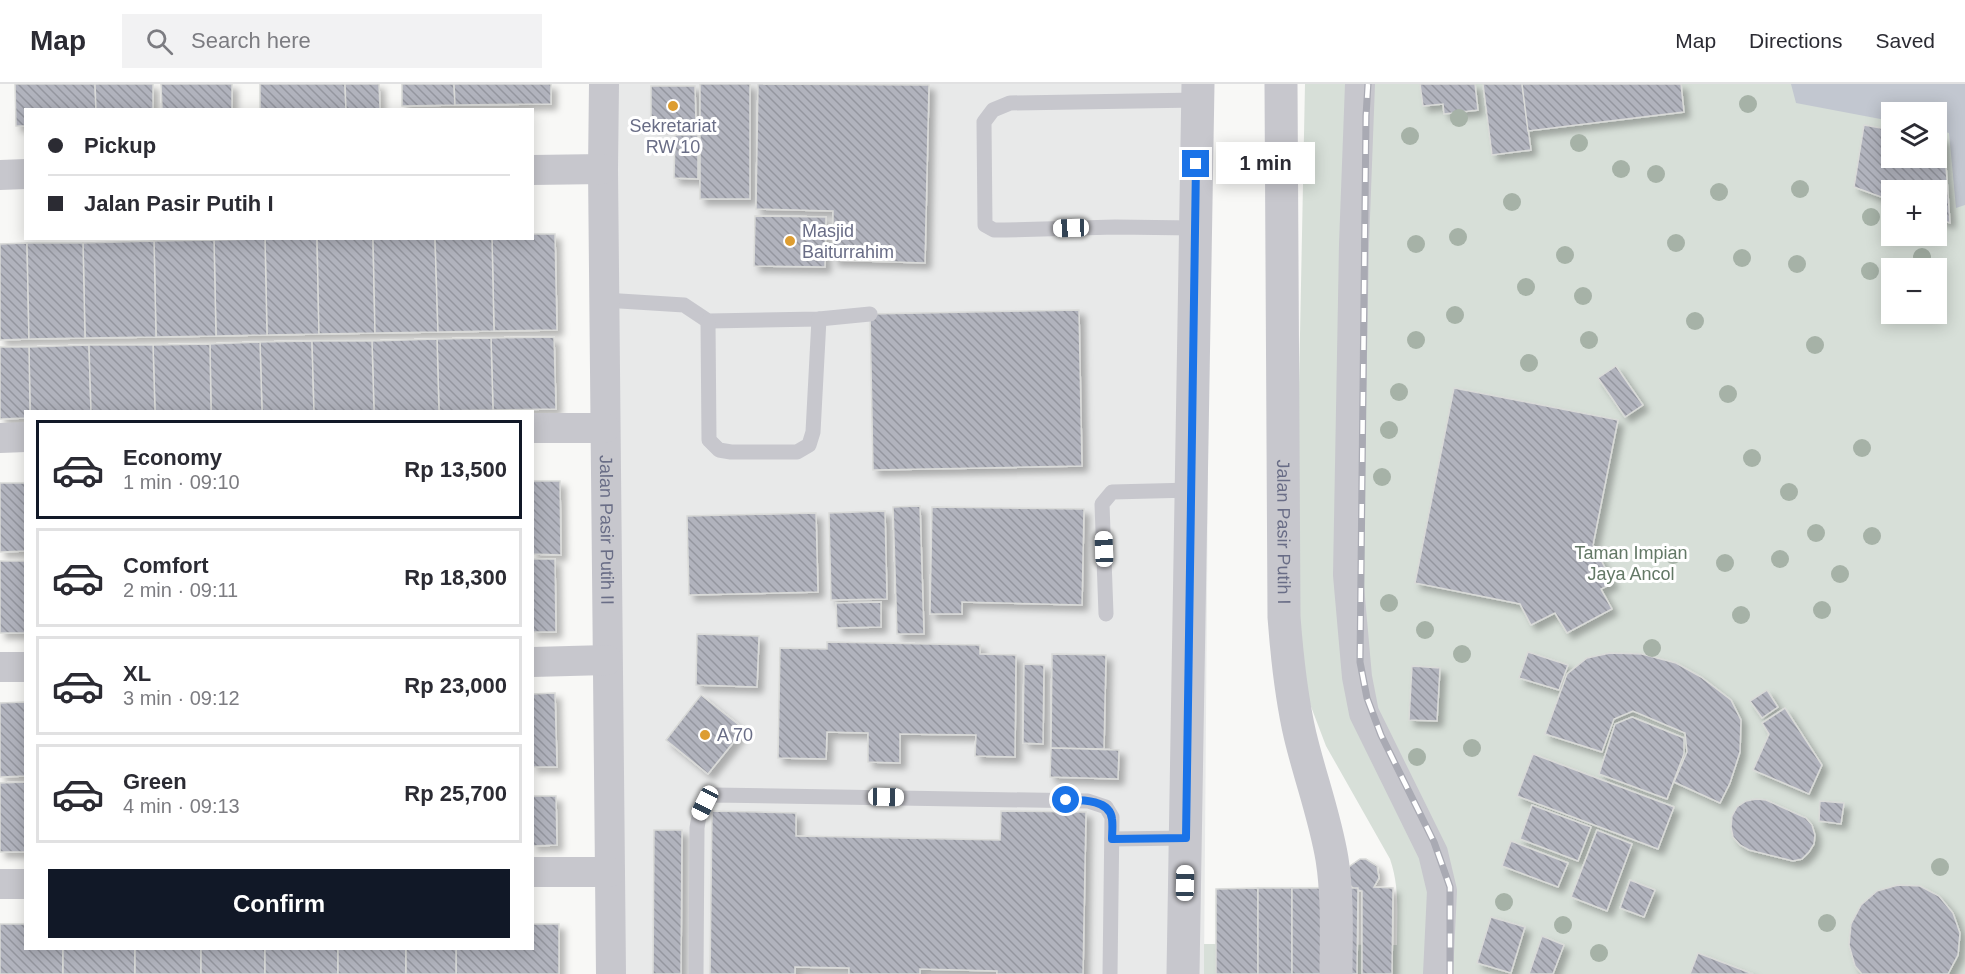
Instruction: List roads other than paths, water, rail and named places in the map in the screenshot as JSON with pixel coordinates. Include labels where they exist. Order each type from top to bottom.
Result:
[{"type":"street","name":"Jalan Pasir Putih II","points":[[604,84],[611,974]]},
{"type":"street","name":"Jalan Pasir Putih I","points":[[1281,84],[1284,617],[1290,687],[1300,737],[1326,824],[1333,862],[1336,903],[1336,974]]},
{"type":"street","points":[[1360,84],[1354,244],[1348,575],[1357,677],[1364,713],[1433,854],[1442,891],[1438,974]]},
{"type":"street","points":[[1184,974],[1198,92]]},
{"type":"street","points":[[534,170],[603,169]]},
{"type":"street","points":[[0,175],[24,174]]},
{"type":"street","points":[[534,428],[605,428]]},
{"type":"street","points":[[0,438],[24,437]]},
{"type":"street","points":[[534,662],[608,660]]},
{"type":"street","points":[[0,667],[24,667]]},
{"type":"street","points":[[534,872],[610,872]]},
{"type":"street","points":[[0,884],[24,884]]},
{"type":"lane","points":[[1195,228],[994,230],[985,225],[984,122],[993,110],[1010,103],[1198,92]]},
{"type":"lane","points":[[604,300],[684,305],[708,321],[819,319],[870,314]]},
{"type":"lane","points":[[708,321],[710,440],[719,450],[731,452],[796,452],[809,445],[813,432],[819,319]]},
{"type":"lane","points":[[1106,614],[1102,504],[1106,497],[1112,492],[1192,490]]},
{"type":"lane","points":[[696,974],[697,828],[699,814],[713,795],[1088,801],[1106,807],[1112,817],[1110,974]]},
{"type":"lane","points":[[1112,839],[1186,838]]},
{"type":"railway","points":[[1368,84],[1360,662],[1367,698],[1381,735],[1434,842],[1450,887],[1450,974]]},
{"type":"place","name":"Sekretariat RW 10","points":[[673,106]]},
{"type":"place","name":"Masjid Baiturrahim","points":[[790,241]]},
{"type":"place","name":"A 70","points":[[705,735]]},
{"type":"park label","name":"Taman Impian Jaya Ancol","points":[[1631,563]]}]
